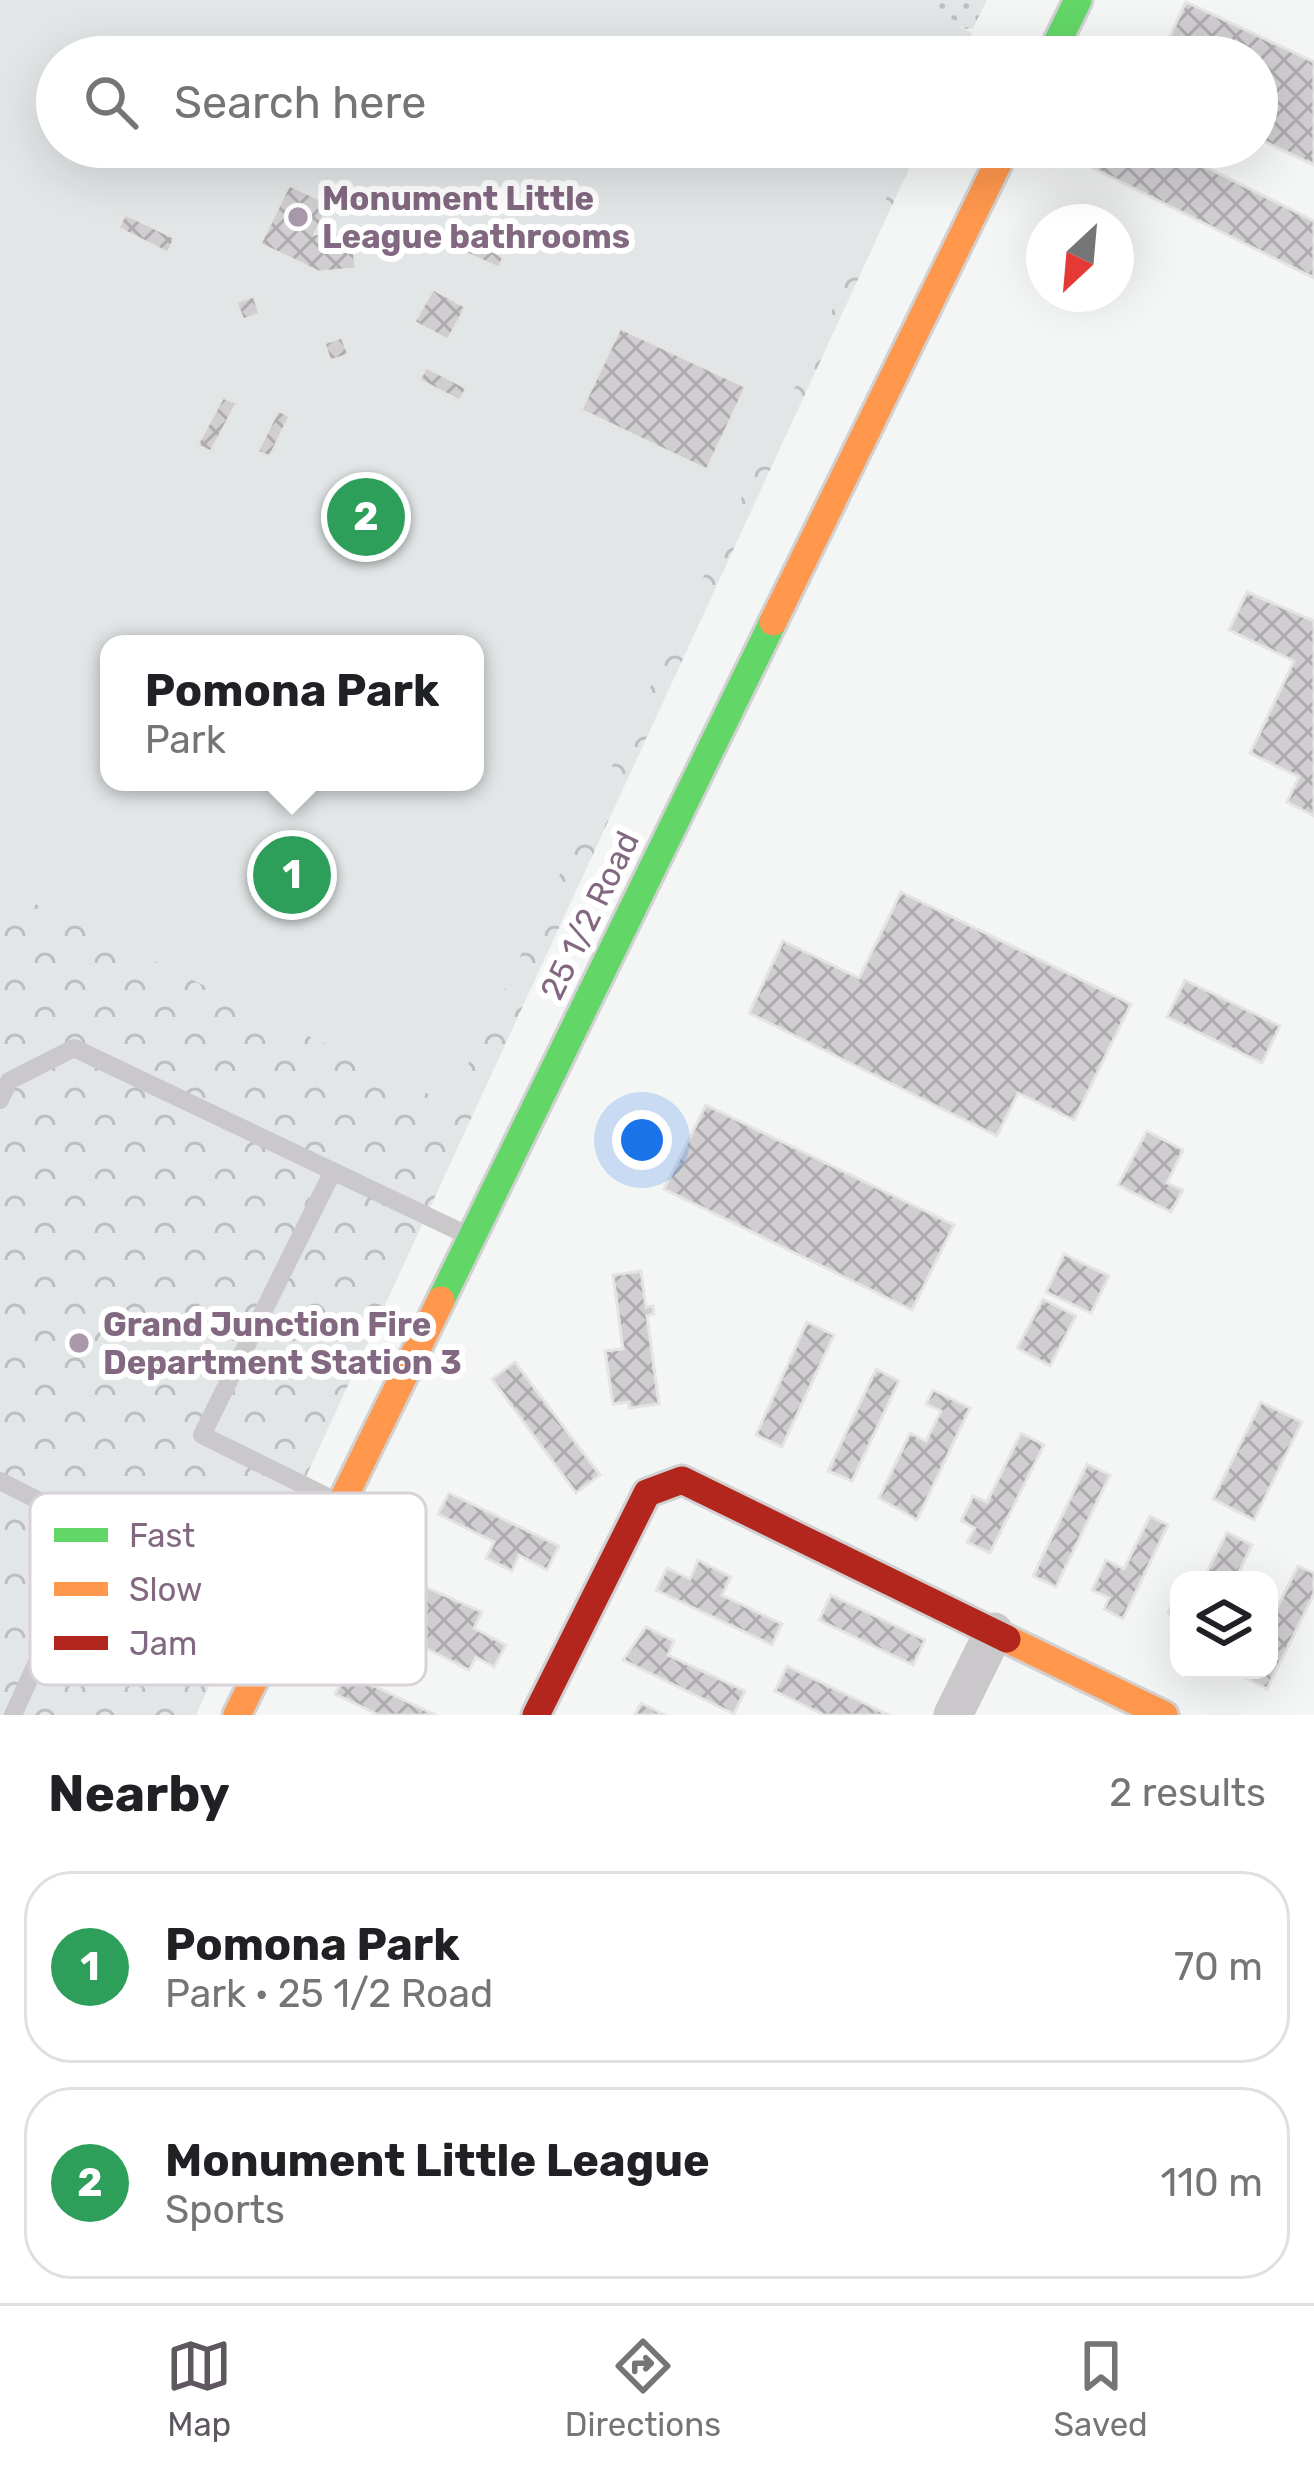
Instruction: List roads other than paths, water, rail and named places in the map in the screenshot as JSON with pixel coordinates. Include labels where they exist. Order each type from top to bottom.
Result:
[{"type":"street","points":[[1060,36],[1078,0]]},
{"type":"street","name":"25 1/2 Road","points":[[346,1493],[996,168]]},
{"type":"street","points":[[536,1715],[647,1493],[682,1480],[1164,1715]]},
{"type":"street","points":[[953,1715],[994,1632]]},
{"type":"street","name":"25 1/2 Road","points":[[237,1715],[252,1685]]},
{"type":"lane","points":[[0,1100],[9,1082],[74,1048],[471,1237]]},
{"type":"lane","points":[[321,1493],[202,1435],[333,1171]]},
{"type":"lane","points":[[0,1481],[30,1496]]},
{"type":"lane","points":[[13,1715],[30,1678]]},
{"type":"place","name":"Monument Little League bathrooms","points":[[298,217]]},
{"type":"place","name":"Monument Little League","points":[[366,517]]},
{"type":"place","name":"Pomona Park","points":[[292,875]]},
{"type":"place","name":"Grand Junction Fire Department Station 3","points":[[79,1343]]}]
